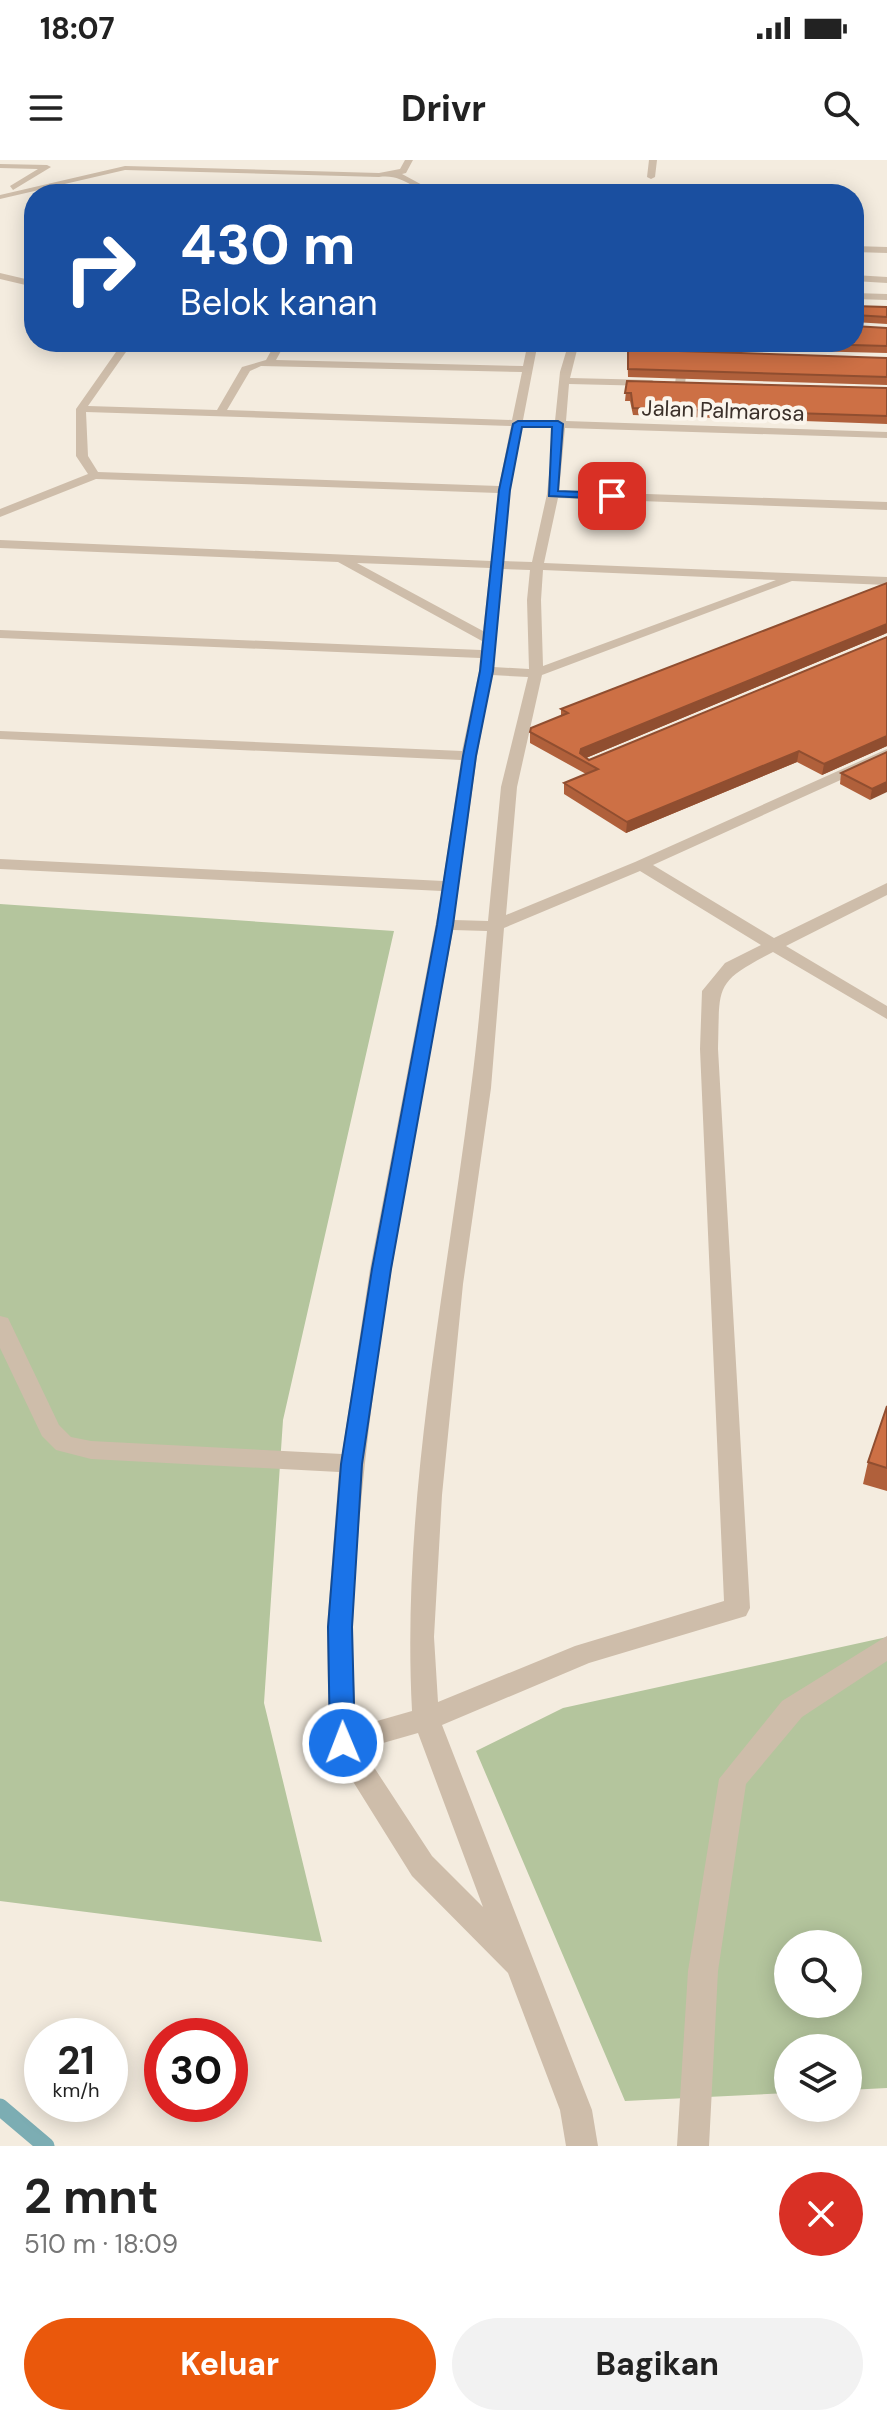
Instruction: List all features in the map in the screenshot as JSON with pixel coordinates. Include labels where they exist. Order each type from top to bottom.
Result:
[{"type":"street","points":[[114,170],[120,160]]},
{"type":"street","points":[[260,172],[269,160]]},
{"type":"street","points":[[53,184],[114,170],[141,168],[363,176],[403,171],[409,160]]},
{"type":"street","points":[[651,177],[653,160]]},
{"type":"street","points":[[0,166],[47,167],[0,196]]},
{"type":"street","points":[[395,173],[416,184]]},
{"type":"street","points":[[0,196],[24,191]]},
{"type":"street","points":[[864,249],[887,250]]},
{"type":"street","points":[[0,276],[24,282]]},
{"type":"street","points":[[864,279],[887,280]]},
{"type":"street","points":[[864,296],[887,297]]},
{"type":"street","points":[[95,475],[82,456],[81,409],[121,352]]},
{"type":"street","points":[[270,362],[276,352]]},
{"type":"street","points":[[524,1968],[422,1866],[343,1743],[340,1627],[352,1464],[381,1269],[445,925],[487,655],[504,490],[531,352]]},
{"type":"street","points":[[571,352],[558,424],[553,494],[537,567],[534,600],[536,673],[509,787],[481,1088],[452,1284],[430,1495],[421,1637],[426,1719],[576,2110],[582,2146]]},
{"type":"street","points":[[680,384],[685,354],[701,355]]},
{"type":"street","points":[[221,412],[246,369],[270,362],[527,369]]},
{"type":"street","points":[[564,381],[695,385]]},
{"type":"street","name":"Jalan Palmarosa","points":[[81,409],[887,435]]},
{"type":"street","points":[[0,513],[95,475],[504,490]]},
{"type":"street","points":[[553,494],[887,506]]},
{"type":"street","points":[[0,544],[887,581]]},
{"type":"street","points":[[336,556],[487,655],[536,673],[796,578]]},
{"type":"street","points":[[0,634],[487,655]]},
{"type":"street","points":[[0,735],[469,756]]},
{"type":"street","points":[[445,925],[495,926],[641,865],[887,753]]},
{"type":"street","points":[[870,761],[887,769]]},
{"type":"street","points":[[0,864],[449,886]]},
{"type":"street","points":[[641,865],[887,1014]]},
{"type":"street","points":[[343,1743],[426,1719],[584,1654],[737,1608],[709,1049],[711,991],[731,967],[887,888]]},
{"type":"street","points":[[0,1324],[50,1430],[64,1444],[91,1450],[352,1464]]},
{"type":"street","points":[[693,2146],[703,1971],[733,1779],[792,1709],[887,1647]]},
{"type":"green space","points":[[0,904],[394,931],[283,1420],[264,1703],[322,1942],[0,1901]]},
{"type":"green space","points":[[887,1637],[887,2088],[862,2089],[862,2034],[774,2034],[774,2094],[625,2101],[476,1751],[563,1708]]},
{"type":"building","points":[[864,306],[887,307],[887,317],[864,316]]},
{"type":"building","points":[[864,327],[887,328],[887,346],[864,345]]},
{"type":"building","points":[[628,352],[887,358],[887,377],[628,369]]},
{"type":"building","points":[[627,381],[887,388],[887,416],[633,408],[631,393],[625,393]]},
{"type":"building","points":[[887,583],[887,624],[581,749],[580,753],[589,760],[887,637],[887,736],[824,764],[799,751],[627,822],[564,783],[598,769],[530,732],[531,728],[568,713],[561,709]]},
{"type":"building","points":[[887,752],[887,782],[872,789],[841,773]]},
{"type":"building","points":[[887,1406],[887,1468],[868,1462]]},
{"type":"waterway","points":[[0,2107],[46,2146]]},
{"type":"route","points":[[343,1743],[340,1627],[352,1464],[381,1269],[445,925],[469,756],[486,671],[504,490],[518,424],[558,424],[553,494],[612,496]]}]
